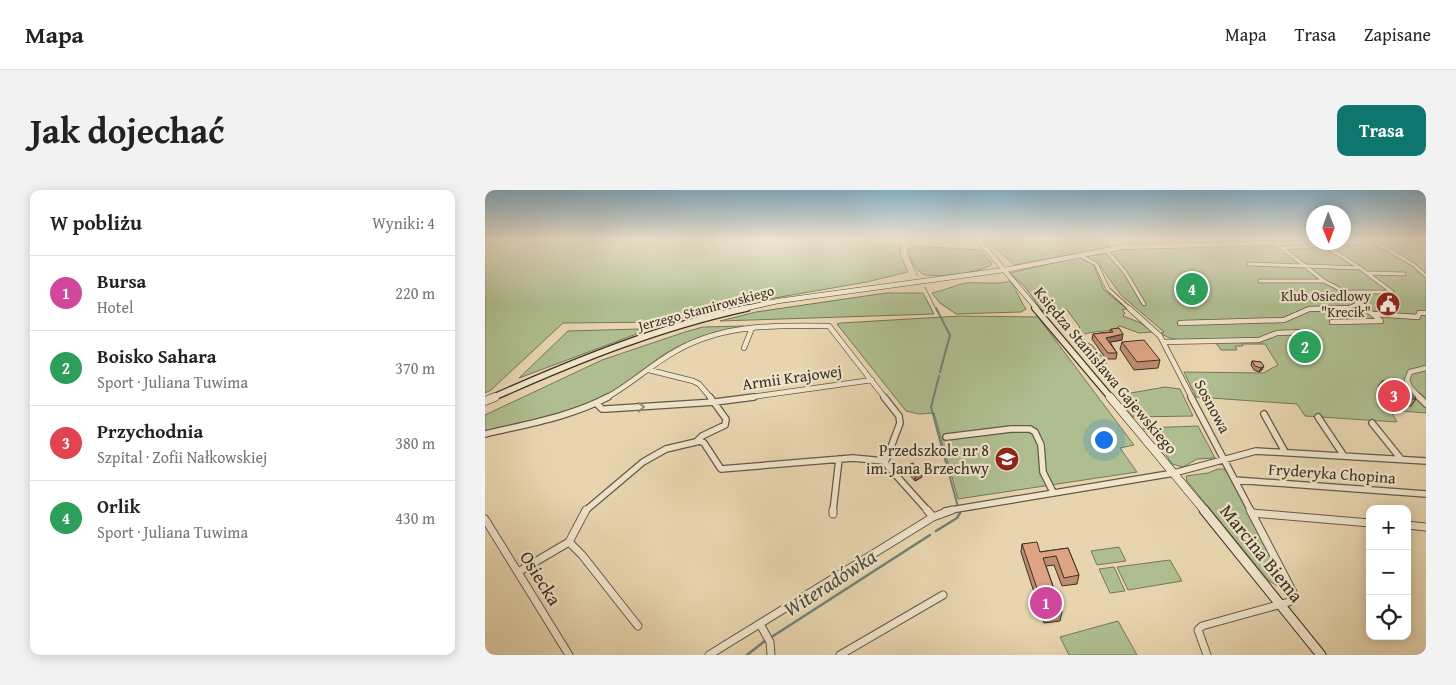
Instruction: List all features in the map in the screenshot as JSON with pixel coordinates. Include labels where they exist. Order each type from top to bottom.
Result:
[{"type":"main road","name":"Księdza Stanisława Gajewskiego","points":[[996,261],[1174,473]]},
{"type":"main road","name":"Jerzego Stamirowskiego","points":[[485,401],[598,353],[682,324],[779,301],[1004,270],[1050,261]]},
{"type":"main road","name":"Marcina Biema","points":[[1174,473],[1321,655]]},
{"type":"street","name":"Sosnowa","points":[[1090,261],[1096,264],[1108,289],[1155,330],[1164,342],[1294,594],[1294,598],[1281,605]]},
{"type":"street","points":[[1115,261],[1125,272],[1144,304]]},
{"type":"street","points":[[1298,261],[1324,281],[1345,292],[1381,321],[1332,322]]},
{"type":"street","points":[[1345,292],[1392,292],[1349,261]]},
{"type":"street","points":[[1405,261],[1426,276]]},
{"type":"street","points":[[1249,264],[1360,268]]},
{"type":"street","points":[[1368,274],[1405,274]]},
{"type":"street","points":[[1260,281],[1324,281]]},
{"type":"street","points":[[1180,323],[1284,320],[1309,309],[1348,308],[1359,303]]},
{"type":"street","points":[[1373,314],[1418,317],[1419,313],[1426,313]]},
{"type":"street","name":"Armii Krajowej","points":[[485,434],[595,403],[613,394],[673,352],[713,336],[752,328],[831,327],[895,410],[901,422],[884,461]]},
{"type":"street","points":[[744,348],[752,328]]},
{"type":"street","points":[[1164,342],[1259,340],[1277,333],[1303,332]]},
{"type":"street","points":[[1426,368],[1410,372],[1407,380],[1410,387],[1426,404]]},
{"type":"street","points":[[649,370],[693,381],[699,384],[715,402],[726,419],[725,425],[701,436],[697,441]]},
{"type":"street","name":"Armii Krajowej","points":[[595,403],[606,410],[715,402],[872,380]]},
{"type":"street","points":[[1264,414],[1285,452]]},
{"type":"street","points":[[1318,417],[1344,456]]},
{"type":"street","points":[[1372,423],[1401,459]]},
{"type":"street","points":[[946,438],[1011,429],[1030,429],[1035,432],[1041,445],[1043,472],[1053,492]]},
{"type":"street","points":[[517,572],[569,542],[586,509],[643,462],[666,448],[697,441],[704,443],[721,469],[853,458],[884,461],[888,468],[933,517]]},
{"type":"street","points":[[709,655],[933,517],[958,508],[1174,473],[1256,451],[1426,461]]},
{"type":"street","points":[[833,514],[839,459]]},
{"type":"street","name":"Fryderyka Chopina","points":[[1235,480],[1426,494]]},
{"type":"street","points":[[1252,513],[1366,523]]},
{"type":"street","name":"Osiecka","points":[[485,519],[569,655]]},
{"type":"street","points":[[1411,525],[1426,527]]},
{"type":"street","points":[[569,542],[582,554],[638,626]]},
{"type":"street","points":[[841,655],[943,595]]},
{"type":"street","points":[[1207,655],[1198,635],[1198,630],[1202,626],[1281,605]]},
{"type":"street","points":[[760,624],[768,639],[771,655]]},
{"type":"green space","points":[[485,261],[903,261],[908,272],[867,282],[723,307],[671,322],[563,323],[491,390],[485,393]]},
{"type":"green space","points":[[911,261],[989,261],[992,264],[980,270],[937,276],[923,274]]},
{"type":"green space","points":[[1010,261],[1038,261],[1015,265]]},
{"type":"green space","points":[[1063,261],[1086,261],[1093,264],[1104,290],[1127,309],[1122,310],[1125,313],[1123,316],[1141,323],[1152,332],[1139,333],[1120,326],[1112,330],[1085,334],[1083,337],[1085,342],[1092,345],[1107,363],[1094,363],[1071,335],[1080,327],[1066,309],[1042,311],[1025,287],[1010,273]]},
{"type":"green space","points":[[1093,261],[1426,261],[1426,413],[1390,410],[1397,422],[1305,416],[1297,404],[1196,397],[1184,372],[1263,373],[1278,365],[1265,344],[1242,344],[1243,346],[1235,346],[1237,350],[1221,350],[1213,339],[1172,339],[1161,333],[1164,332],[1121,295],[1098,263]]},
{"type":"green space","points":[[1010,281],[1026,309],[1021,312],[956,314],[940,303],[932,293],[966,283]]},
{"type":"green space","points":[[886,293],[923,293],[934,314],[720,321],[756,312]]},
{"type":"green space","points":[[960,316],[1038,317],[1134,445],[1120,448],[1137,472],[958,499],[934,413],[919,414],[906,411],[837,324]]},
{"type":"green space","points":[[744,326],[736,330],[683,344],[659,358],[612,392],[583,406],[550,416],[485,431],[485,415],[602,360],[703,327]]},
{"type":"green space","points":[[639,329],[639,333],[519,378],[568,331]]},
{"type":"green space","points":[[1165,387],[1180,389],[1193,416],[1133,417],[1123,406],[1125,394]]},
{"type":"green space","points":[[1198,426],[1215,458],[1197,459],[1183,467],[1172,464],[1156,439],[1143,428]]},
{"type":"green space","points":[[1224,469],[1233,481],[1288,592],[1269,581],[1187,481],[1186,476],[1208,473]]},
{"type":"green space","points":[[1119,547],[1126,561],[1097,565],[1091,551]]},
{"type":"green space","points":[[1170,560],[1182,581],[1128,590],[1117,567]]},
{"type":"green space","points":[[1114,567],[1125,591],[1110,593],[1099,569]]},
{"type":"green space","points":[[1118,621],[1137,655],[1069,655],[1060,637]]},
{"type":"building","points":[[1119,328],[1123,334],[1106,338],[1117,353],[1108,353],[1093,334],[1113,332],[1111,329]]},
{"type":"building","points":[[1144,340],[1160,360],[1137,362],[1122,342]]},
{"type":"building","points":[[1252,361],[1261,362],[1264,366],[1261,368],[1255,366]]},
{"type":"building","points":[[1382,381],[1395,381],[1416,399],[1402,399]]},
{"type":"building","points":[[913,463],[922,473],[915,476],[906,466]]},
{"type":"building","points":[[1037,542],[1040,552],[1068,548],[1079,575],[1064,578],[1056,556],[1043,558],[1062,612],[1046,615],[1022,544]]},
{"type":"waterway","name":"Witeradówka","points":[[910,261],[918,276]]},
{"type":"waterway","name":"Witeradówka","points":[[925,287],[936,309]]},
{"type":"waterway","name":"Witeradówka","points":[[936,308],[950,335],[940,372]]},
{"type":"waterway","name":"Witeradówka","points":[[939,376],[931,407],[959,511]]},
{"type":"waterway","name":"Witeradówka","points":[[936,531],[957,518],[960,513],[959,510]]},
{"type":"waterway","name":"Witeradówka","points":[[770,638],[930,535]]},
{"type":"waterway","name":"Witeradówka","points":[[747,655],[766,640]]},
{"type":"place","name":"Orlik","points":[[1192,289]]},
{"type":"place","name":"Klub Osiedlowy \"Krecik\"","points":[[1388,304]]},
{"type":"place","name":"Boisko Sahara","points":[[1305,347]]},
{"type":"place","name":"Przychodnia","points":[[1394,396]]},
{"type":"place","name":"Przedszkole nr 8 im. Jana Brzechwy","points":[[1007,459]]},
{"type":"place","name":"Bursa","points":[[1046,603]]}]
